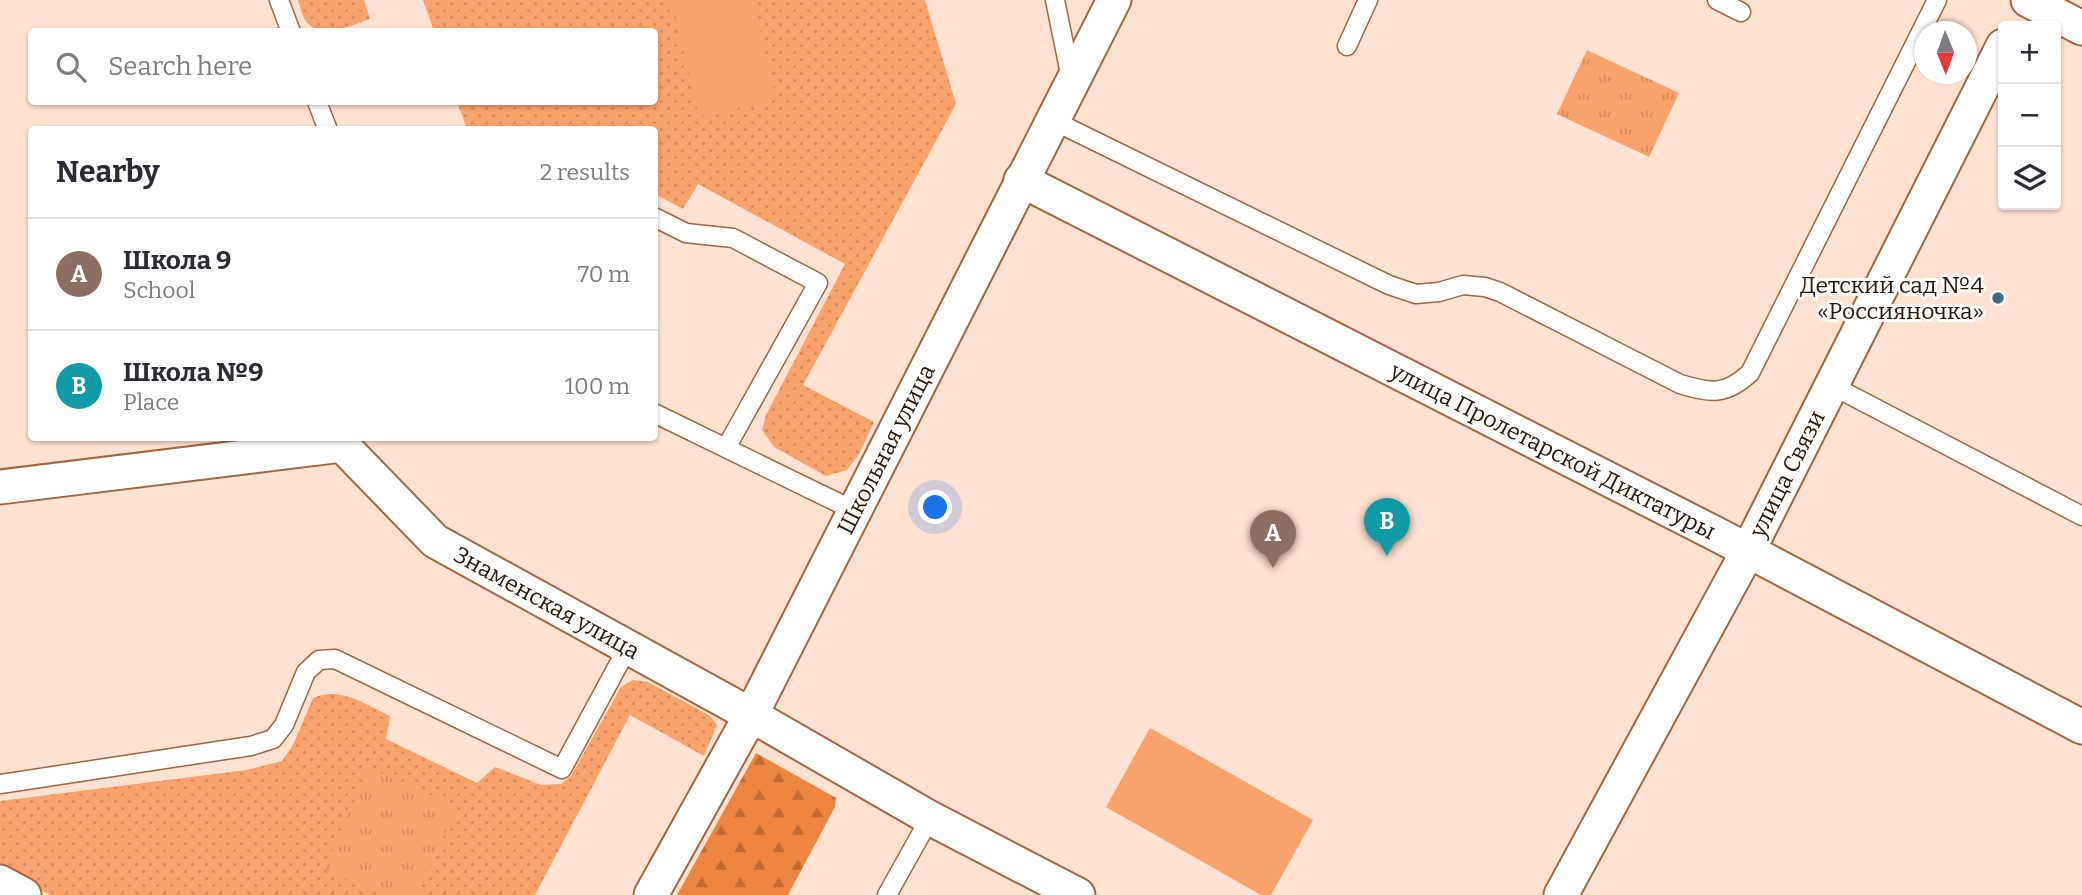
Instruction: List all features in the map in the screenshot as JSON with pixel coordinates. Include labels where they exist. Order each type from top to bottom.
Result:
[{"type":"street","name":"Школьная улица","points":[[651,895],[751,715],[1114,0]]},
{"type":"street","points":[[2016,21],[2027,0],[2082,28]]},
{"type":"street","name":"улица Связи","points":[[1561,895],[1748,551],[1998,56]]},
{"type":"street","name":"улица Пролетарской Диктатуры","points":[[1021,180],[1748,551],[2082,727]]},
{"type":"street","name":"Знаменская улица","points":[[0,487],[344,441],[435,541],[628,646],[930,818],[1078,895]]},
{"type":"street","points":[[0,882],[24,895]]},
{"type":"lane","points":[[279,0],[290,28]]},
{"type":"lane","points":[[1055,0],[1072,82]]},
{"type":"lane","points":[[1347,46],[1368,0]]},
{"type":"lane","points":[[1717,0],[1741,12]]},
{"type":"lane","points":[[1052,120],[1389,285],[1416,294],[1439,292],[1463,285],[1485,287],[1500,292],[1680,384],[1709,392],[1735,387],[1750,373],[1937,0]]},
{"type":"lane","points":[[318,105],[326,126]]},
{"type":"lane","points":[[658,219],[686,233],[733,237],[818,283],[726,448]]},
{"type":"lane","points":[[1831,385],[2082,516]]},
{"type":"lane","points":[[658,415],[853,510]]},
{"type":"lane","points":[[0,784],[251,746],[273,738],[284,725],[306,672],[319,660],[335,659],[562,769],[628,646]]},
{"type":"lane","points":[[887,895],[930,818]]},
{"type":"green space","points":[[298,0],[364,0],[370,19],[346,28],[315,28],[302,14]]},
{"type":"green space","points":[[423,0],[925,0],[956,104],[803,385],[874,422],[859,454],[847,470],[826,476],[774,447],[762,430],[766,415],[845,264],[698,184],[683,209],[658,196],[658,126],[466,126],[458,105],[658,105],[658,28],[433,28]]},
{"type":"green space","points":[[672,0],[753,0],[776,99],[699,117]]},
{"type":"green space","points":[[1587,50],[1679,93],[1649,157],[1557,114]]},
{"type":"green space","points":[[633,680],[648,682],[710,716],[717,725],[704,756],[630,715],[535,895],[50,895],[0,868],[0,801],[247,770],[282,761],[293,745],[313,698],[323,695],[343,695],[390,716],[386,739],[477,783],[495,767],[541,785],[561,784],[571,776],[621,687]]},
{"type":"green space","points":[[1150,728],[1313,820],[1271,895],[1261,895],[1106,807]]},
{"type":"green space","points":[[756,753],[836,798],[835,807],[788,895],[677,895]]},
{"type":"green space","points":[[369,768],[457,807],[418,895],[382,895],[324,869]]},
{"type":"place","name":"Детский сад №4 «Россияночка»","points":[[1998,298]]},
{"type":"place","name":"Школа №9","points":[[1387,556]]},
{"type":"place","name":"Школа 9","points":[[1273,568]]}]
